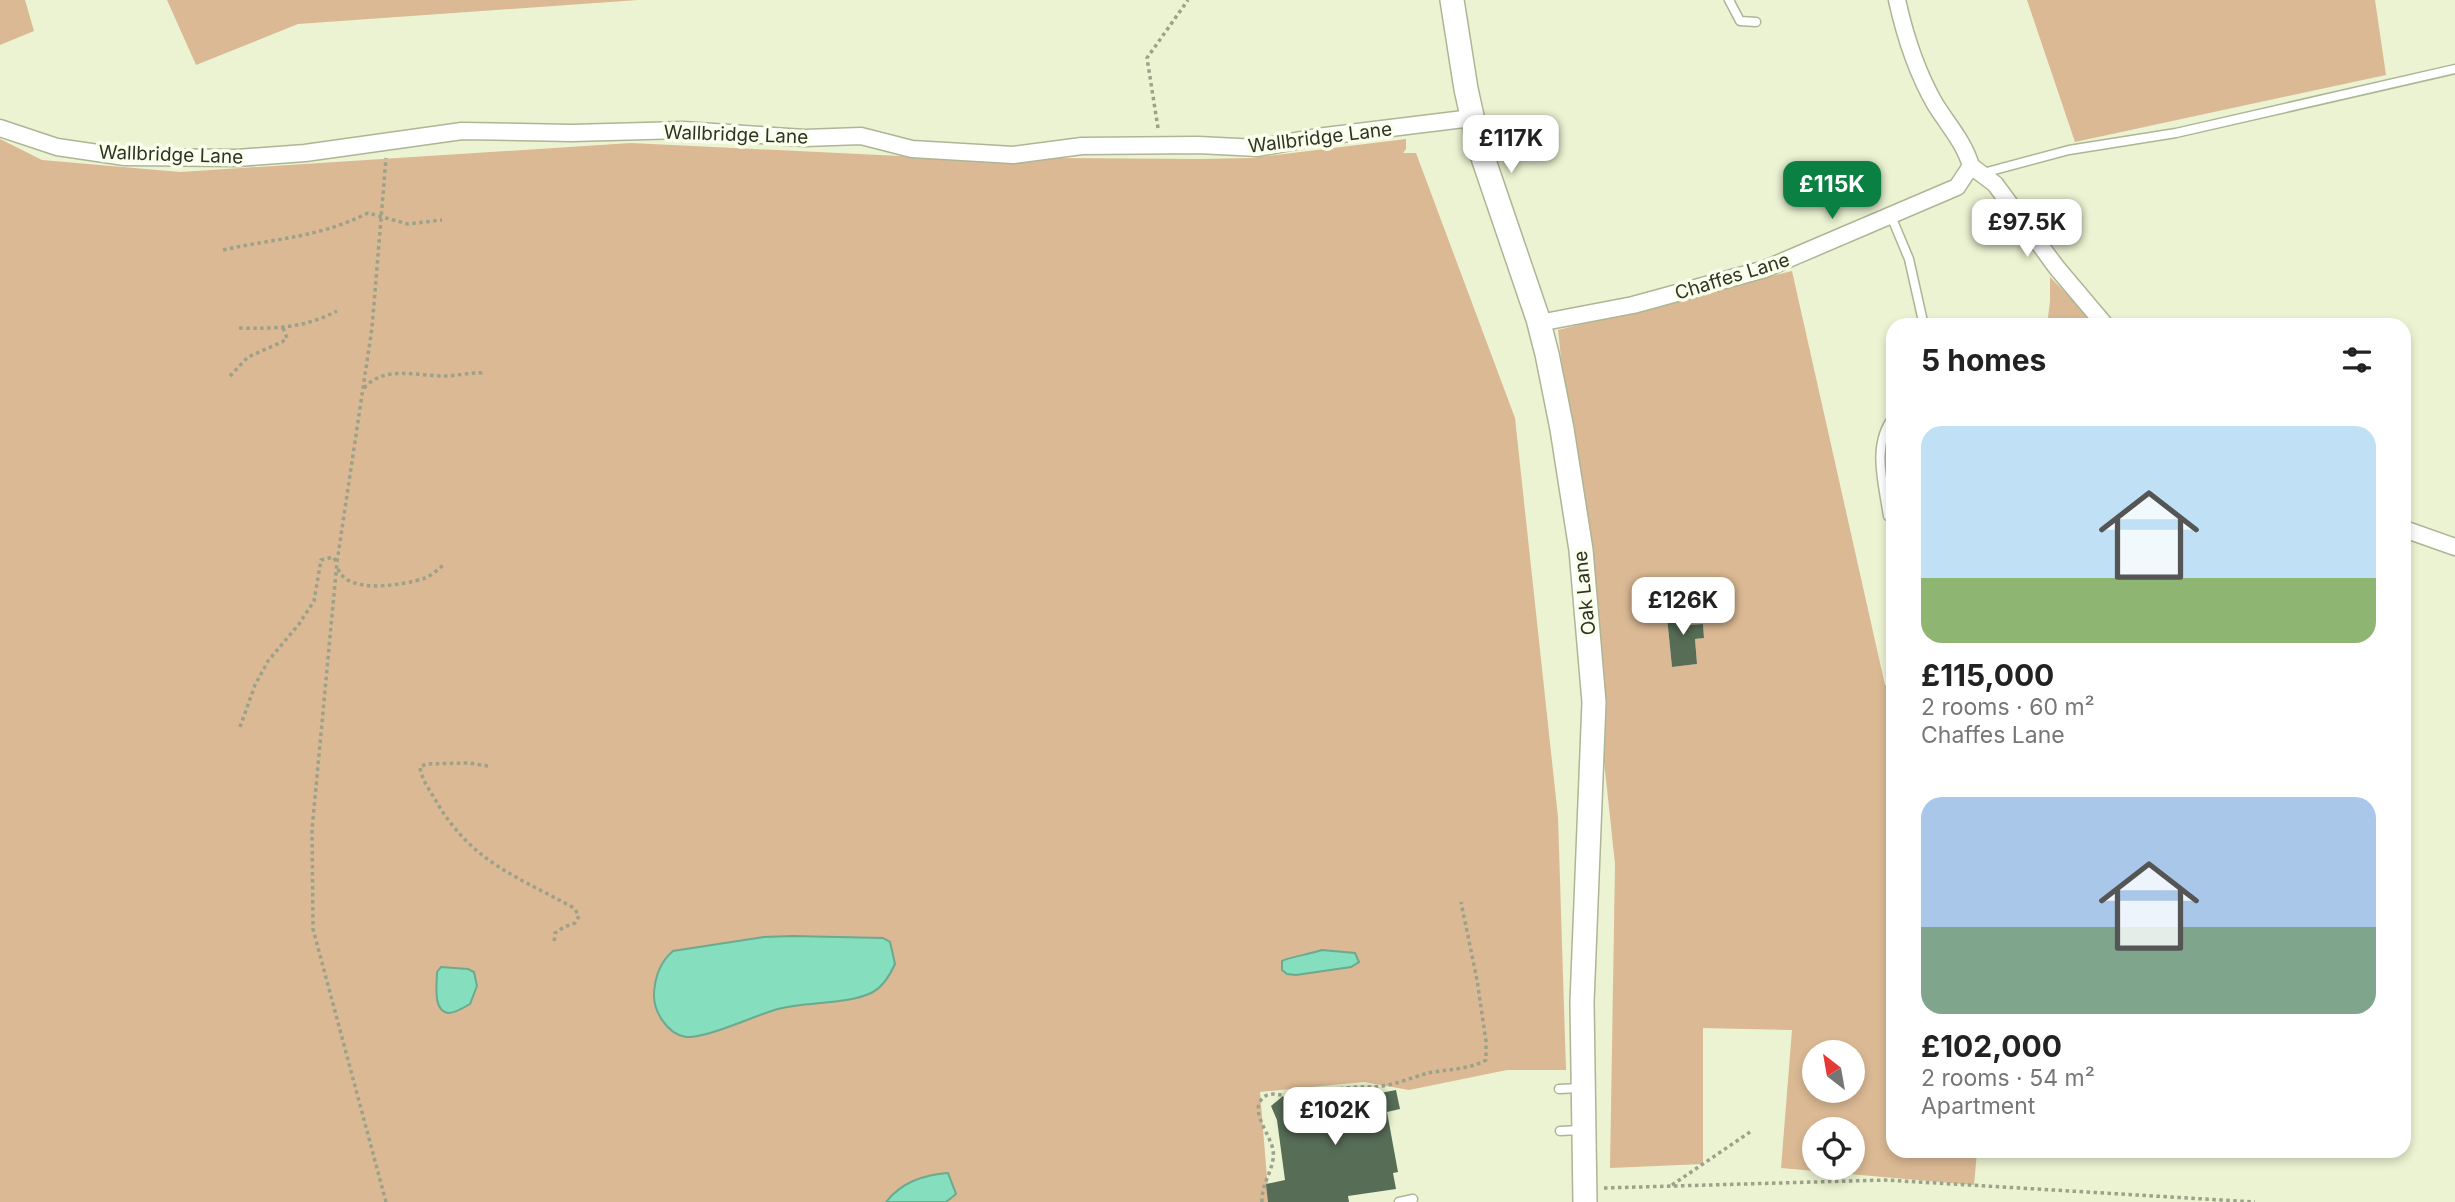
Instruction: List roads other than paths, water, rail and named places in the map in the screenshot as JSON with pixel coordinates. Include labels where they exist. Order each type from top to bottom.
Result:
[{"type":"street","name":"Oak Lane","points":[[1452,0],[1472,118],[1481,154],[1539,323],[1562,429],[1581,550],[1594,702],[1583,989],[1585,1195]]},
{"type":"street","points":[[1897,0],[1905,40],[1934,102],[1977,170],[1995,184],[2057,268],[2099,318]]},
{"type":"street","name":"Wallbridge Lane","points":[[0,128],[57,147],[125,157],[237,158],[305,153],[462,131],[572,133],[683,130],[805,138],[861,135],[912,149],[1013,155],[1082,146],[1258,148],[1317,137],[1472,118]]},
{"type":"street","name":"Chaffes Lane","points":[[1539,323],[1633,305],[1765,269],[1956,187],[1977,170]]},
{"type":"street","points":[[2411,532],[2455,548]]},
{"type":"lane","points":[[1729,0],[1740,21],[1756,22]]},
{"type":"lane","points":[[1977,170],[2069,150],[2176,134],[2455,69]]},
{"type":"lane","points":[[1891,216],[1909,259],[1922,318]]},
{"type":"lane","points":[[1886,425],[1879,449],[1886,501]]},
{"type":"lane","points":[[1559,1089],[1583,1088]]},
{"type":"lane","points":[[1560,1131],[1584,1130]]},
{"type":"lane","points":[[1399,1202],[1413,1199]]}]
